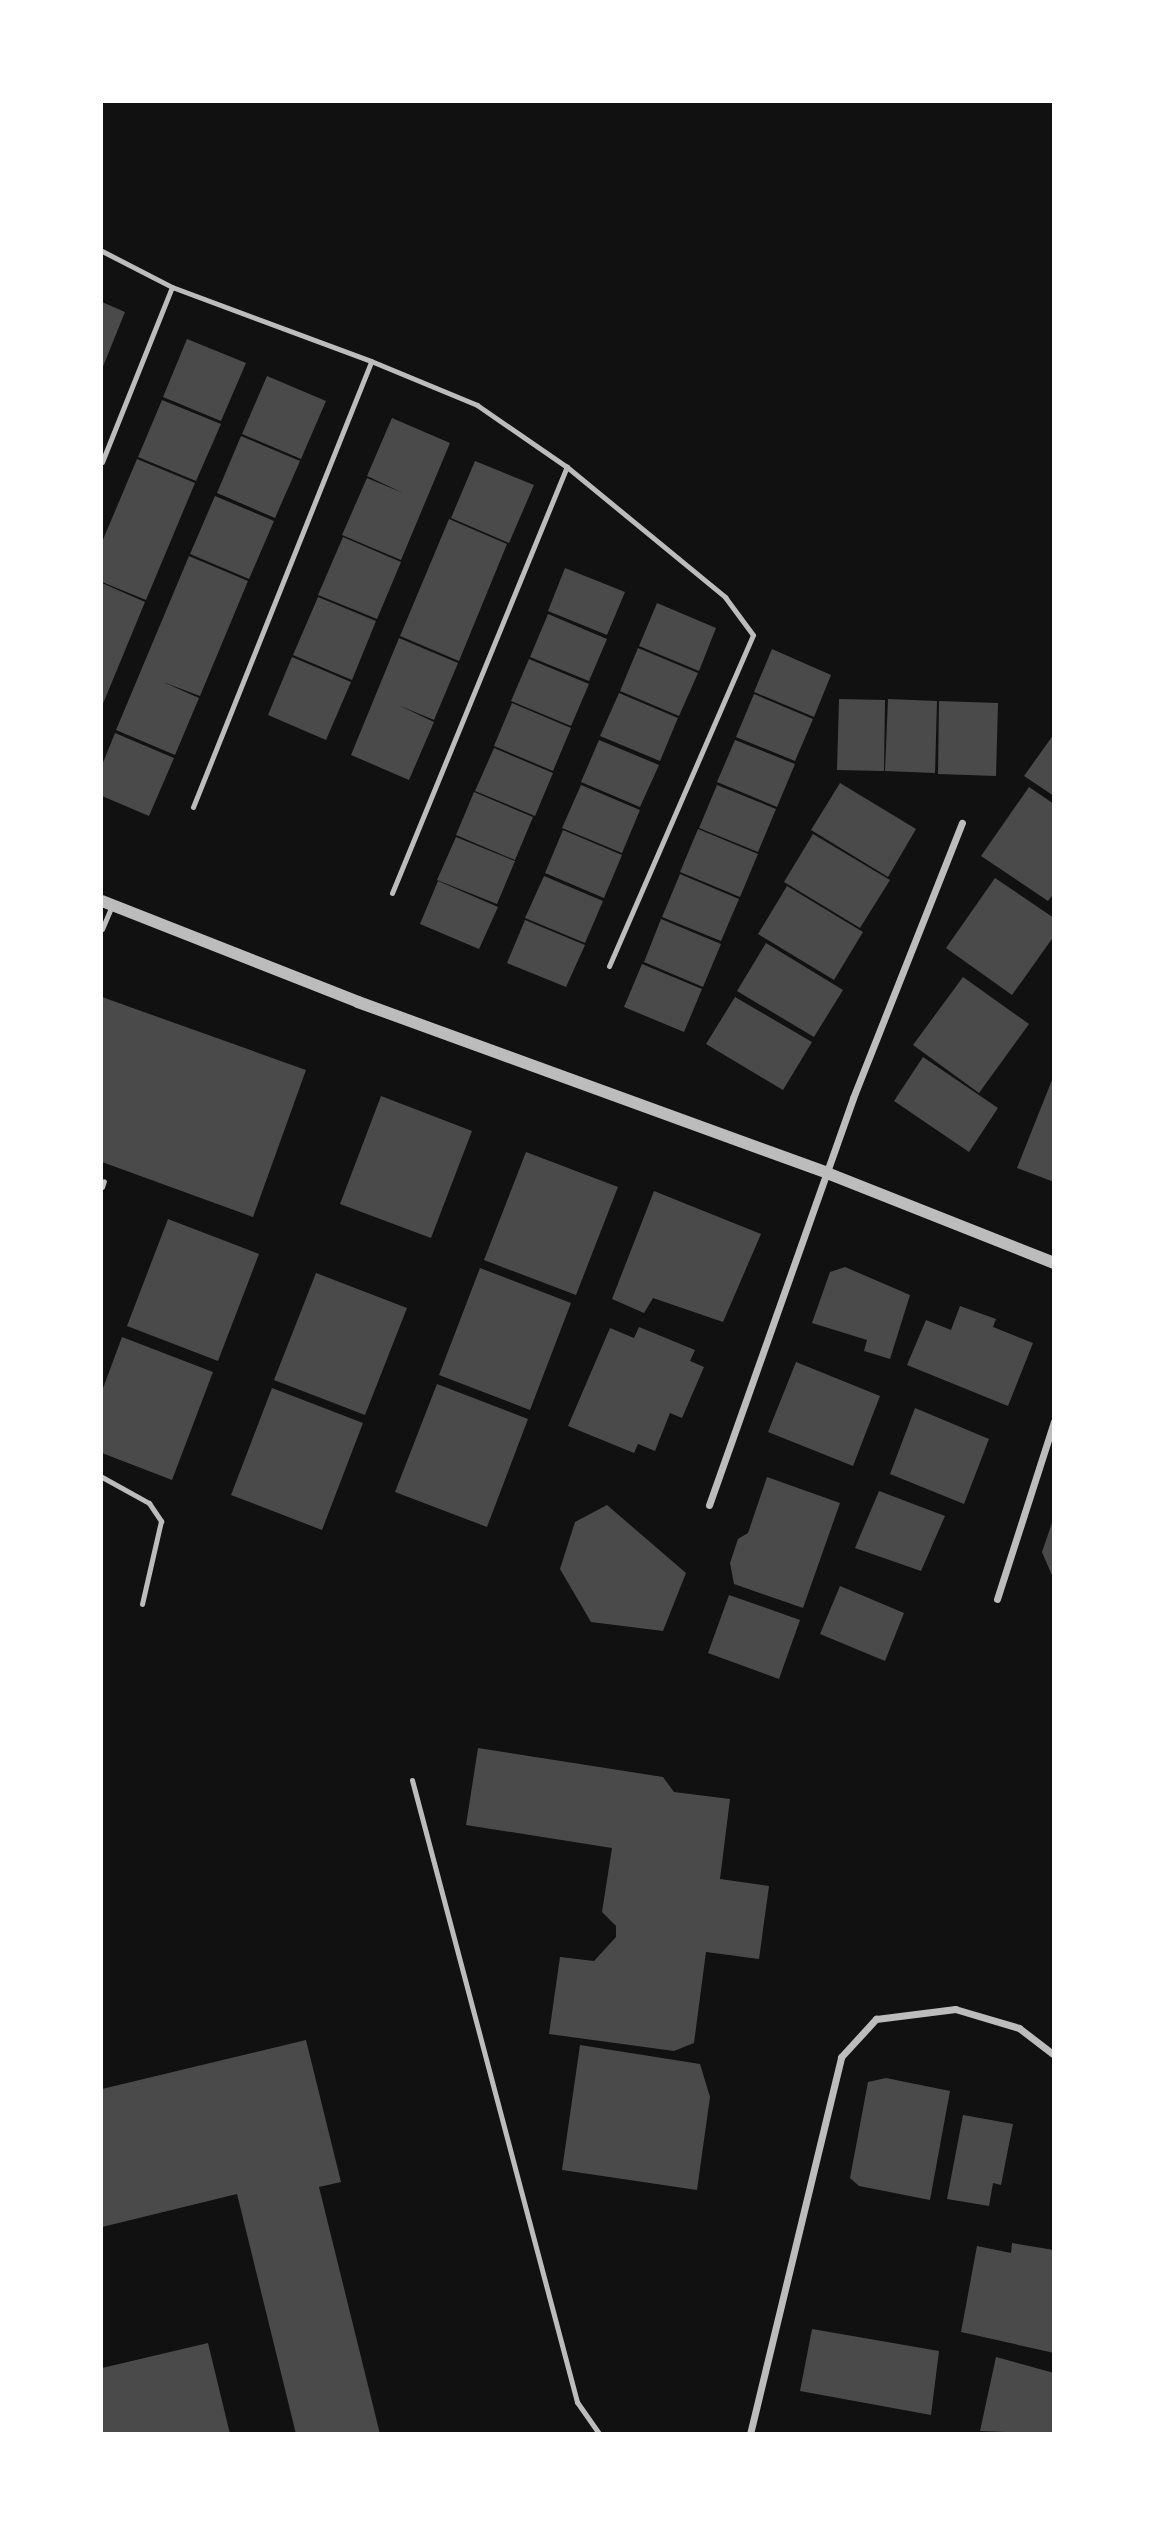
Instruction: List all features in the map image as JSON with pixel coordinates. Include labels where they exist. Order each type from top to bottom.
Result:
[{"type":"street","points":[[709,1505],[853,1098],[962,823]]},
{"type":"street","points":[[107,903],[358,1002],[827,1173],[1054,1263]]},
{"type":"street","points":[[998,1599],[1054,1421]]},
{"type":"street","points":[[750,2434],[841,2057],[876,2018],[955,2008],[1019,2028],[1054,2055]]},
{"type":"lane","points":[[102,251],[172,287],[372,361],[477,405],[567,467],[725,597],[753,635],[609,966]]},
{"type":"lane","points":[[102,462],[172,287]]},
{"type":"lane","points":[[193,807],[372,361]]},
{"type":"lane","points":[[392,893],[567,467]]},
{"type":"lane","points":[[102,929],[107,903]]},
{"type":"lane","points":[[102,1478],[149,1503],[161,1521],[142,1604]]},
{"type":"lane","points":[[412,1780],[577,2402],[599,2434]]},
{"type":"building","points":[[102,302],[125,312],[102,369]]},
{"type":"building","points":[[187,339],[246,363],[221,421],[163,397]]},
{"type":"building","points":[[267,376],[326,401],[301,459],[242,434]]},
{"type":"building","points":[[162,400],[221,424],[196,481],[138,457]]},
{"type":"building","points":[[392,418],[450,443],[401,560],[342,535],[367,478],[403,493],[367,476]]},
{"type":"building","points":[[241,436],[300,461],[275,518],[217,493]]},
{"type":"building","points":[[137,459],[195,483],[146,600],[102,582],[102,542]]},
{"type":"building","points":[[475,461],[534,485],[509,543],[451,518]]},
{"type":"building","points":[[215,496],[274,521],[249,579],[190,554]]},
{"type":"building","points":[[449,519],[507,544],[459,661],[400,636]]},
{"type":"building","points":[[343,537],[401,562],[377,619],[318,595]]},
{"type":"building","points":[[189,556],[248,581],[200,696],[163,682],[199,698],[175,755],[116,730]]},
{"type":"building","points":[[565,568],[625,592],[607,635],[548,611]]},
{"type":"building","points":[[102,583],[145,602],[102,706]]},
{"type":"building","points":[[318,597],[376,621],[352,680],[293,655]]},
{"type":"building","points":[[657,603],[716,628],[699,671],[639,646]]},
{"type":"building","points":[[548,614],[607,639],[589,681],[530,657]]},
{"type":"building","points":[[399,638],[458,663],[434,720],[398,705],[434,722],[409,780],[351,755]]},
{"type":"building","points":[[638,648],[698,673],[679,716],[620,691]]},
{"type":"building","points":[[772,649],[831,675],[814,717],[754,692]]},
{"type":"building","points":[[292,657],[351,682],[326,740],[268,715]]},
{"type":"building","points":[[529,659],[589,684],[571,726],[511,701]]},
{"type":"building","points":[[619,693],[678,718],[660,761],[600,736]]},
{"type":"building","points":[[754,694],[813,719],[795,761],[736,737]]},
{"type":"building","points":[[839,699],[885,700],[884,771],[837,770]]},
{"type":"building","points":[[888,699],[937,701],[935,773],[885,771]]},
{"type":"building","points":[[939,701],[998,703],[996,776],[938,774]]},
{"type":"building","points":[[512,703],[571,728],[553,771],[494,746]]},
{"type":"building","points":[[115,733],[174,758],[149,816],[102,796],[102,765]]},
{"type":"building","points":[[1054,734],[1054,796],[1024,776]]},
{"type":"building","points":[[599,740],[659,765],[640,807],[581,782]]},
{"type":"building","points":[[735,740],[795,764],[777,807],[717,782]]},
{"type":"building","points":[[494,748],[553,773],[535,816],[475,791]]},
{"type":"building","points":[[840,783],[916,829],[888,877],[811,830]]},
{"type":"building","points":[[581,785],[640,810],[622,853],[562,828]]},
{"type":"building","points":[[717,785],[776,809],[758,852],[699,828]]},
{"type":"building","points":[[1029,787],[1054,804],[1054,893],[1048,901],[981,856]]},
{"type":"building","points":[[474,792],[533,817],[515,860],[456,835]]},
{"type":"building","points":[[698,829],[758,854],[740,897],[680,872]]},
{"type":"building","points":[[563,830],[622,855],[604,898],[545,873]]},
{"type":"building","points":[[813,834],[890,880],[860,928],[784,882]]},
{"type":"building","points":[[456,837],[515,861],[497,904],[437,880]]},
{"type":"building","points":[[680,874],[739,899],[721,941],[662,917]]},
{"type":"building","points":[[544,876],[603,901],[585,943],[525,918]]},
{"type":"building","points":[[995,878],[1054,918],[1054,936],[1012,995],[946,948]]},
{"type":"building","points":[[438,881],[498,907],[479,949],[420,924]]},
{"type":"building","points":[[787,886],[863,932],[834,980],[758,934]]},
{"type":"building","points":[[661,919],[721,944],[703,987],[644,962]]},
{"type":"building","points":[[525,920],[585,945],[566,987],[507,963]]},
{"type":"building","points":[[766,943],[843,990],[814,1037],[737,991]]},
{"type":"building","points":[[642,964],[702,989],[684,1032],[624,1007]]},
{"type":"building","points":[[963,977],[1029,1024],[979,1093],[913,1045]]},
{"type":"building","points":[[102,997],[306,1070],[253,1217],[102,1162]]},
{"type":"building","points":[[735,997],[812,1042],[783,1090],[706,1044]]},
{"type":"building","points":[[923,1057],[998,1108],[969,1152],[894,1101]]},
{"type":"building","points":[[1054,1075],[1054,1182],[1017,1168]]},
{"type":"building","points":[[381,1096],[472,1131],[431,1238],[340,1204]]},
{"type":"building","points":[[526,1152],[618,1187],[576,1295],[484,1260]]},
{"type":"building","points":[[654,1191],[761,1234],[723,1322],[653,1298],[644,1313],[612,1299]]},
{"type":"building","points":[[168,1219],[259,1254],[218,1361],[127,1326]]},
{"type":"building","points":[[845,1267],[910,1295],[890,1359],[864,1351],[867,1340],[812,1323],[830,1272]]},
{"type":"building","points":[[480,1268],[571,1303],[530,1410],[439,1375]]},
{"type":"building","points":[[316,1273],[407,1308],[365,1415],[274,1380]]},
{"type":"building","points":[[960,1306],[996,1319],[993,1327],[1033,1343],[1008,1406],[907,1365],[926,1320],[951,1330]]},
{"type":"building","points":[[639,1327],[695,1350],[690,1361],[704,1367],[682,1418],[670,1413],[655,1451],[638,1444],[634,1453],[568,1426],[610,1328],[634,1338]]},
{"type":"building","points":[[122,1337],[213,1372],[172,1480],[102,1453],[102,1391]]},
{"type":"building","points":[[796,1362],[880,1396],[853,1466],[768,1432]]},
{"type":"building","points":[[437,1384],[528,1419],[487,1527],[395,1492]]},
{"type":"building","points":[[272,1388],[363,1423],[322,1530],[231,1495]]},
{"type":"building","points":[[915,1408],[989,1439],[964,1504],[890,1474]]},
{"type":"building","points":[[767,1477],[840,1503],[803,1608],[734,1584],[730,1563],[738,1539],[748,1533]]},
{"type":"building","points":[[879,1491],[945,1516],[921,1571],[855,1548]]},
{"type":"building","points":[[607,1505],[686,1573],[663,1631],[591,1622],[560,1569],[575,1522]]},
{"type":"building","points":[[1054,1520],[1054,1580],[1042,1552]]},
{"type":"building","points":[[840,1586],[904,1613],[885,1661],[820,1634]]},
{"type":"building","points":[[729,1595],[800,1620],[779,1679],[708,1653]]},
{"type":"building","points":[[478,1748],[663,1777],[674,1792],[730,1799],[720,1879],[769,1886],[759,1959],[706,1952],[694,2043],[674,2051],[549,2034],[560,1957],[594,1961],[616,1937],[616,1926],[602,1912],[612,1848],[466,1825]]},
{"type":"building","points":[[306,2040],[341,2182],[319,2187],[380,2434],[296,2434],[237,2194],[102,2227],[102,2089]]},
{"type":"building","points":[[580,2045],[700,2064],[710,2097],[697,2190],[562,2170]]},
{"type":"building","points":[[886,2078],[950,2091],[930,2200],[859,2186],[850,2178],[868,2082]]},
{"type":"building","points":[[963,2115],[1013,2124],[1001,2185],[993,2183],[989,2206],[947,2199]]},
{"type":"building","points":[[1012,2243],[1054,2250],[1054,2353],[961,2332],[977,2246],[1011,2253]]},
{"type":"building","points":[[812,2329],[939,2351],[931,2415],[800,2391]]},
{"type":"building","points":[[208,2343],[230,2434],[102,2434],[102,2368]]},
{"type":"building","points":[[996,2357],[1054,2373],[1054,2434],[980,2431]]}]
